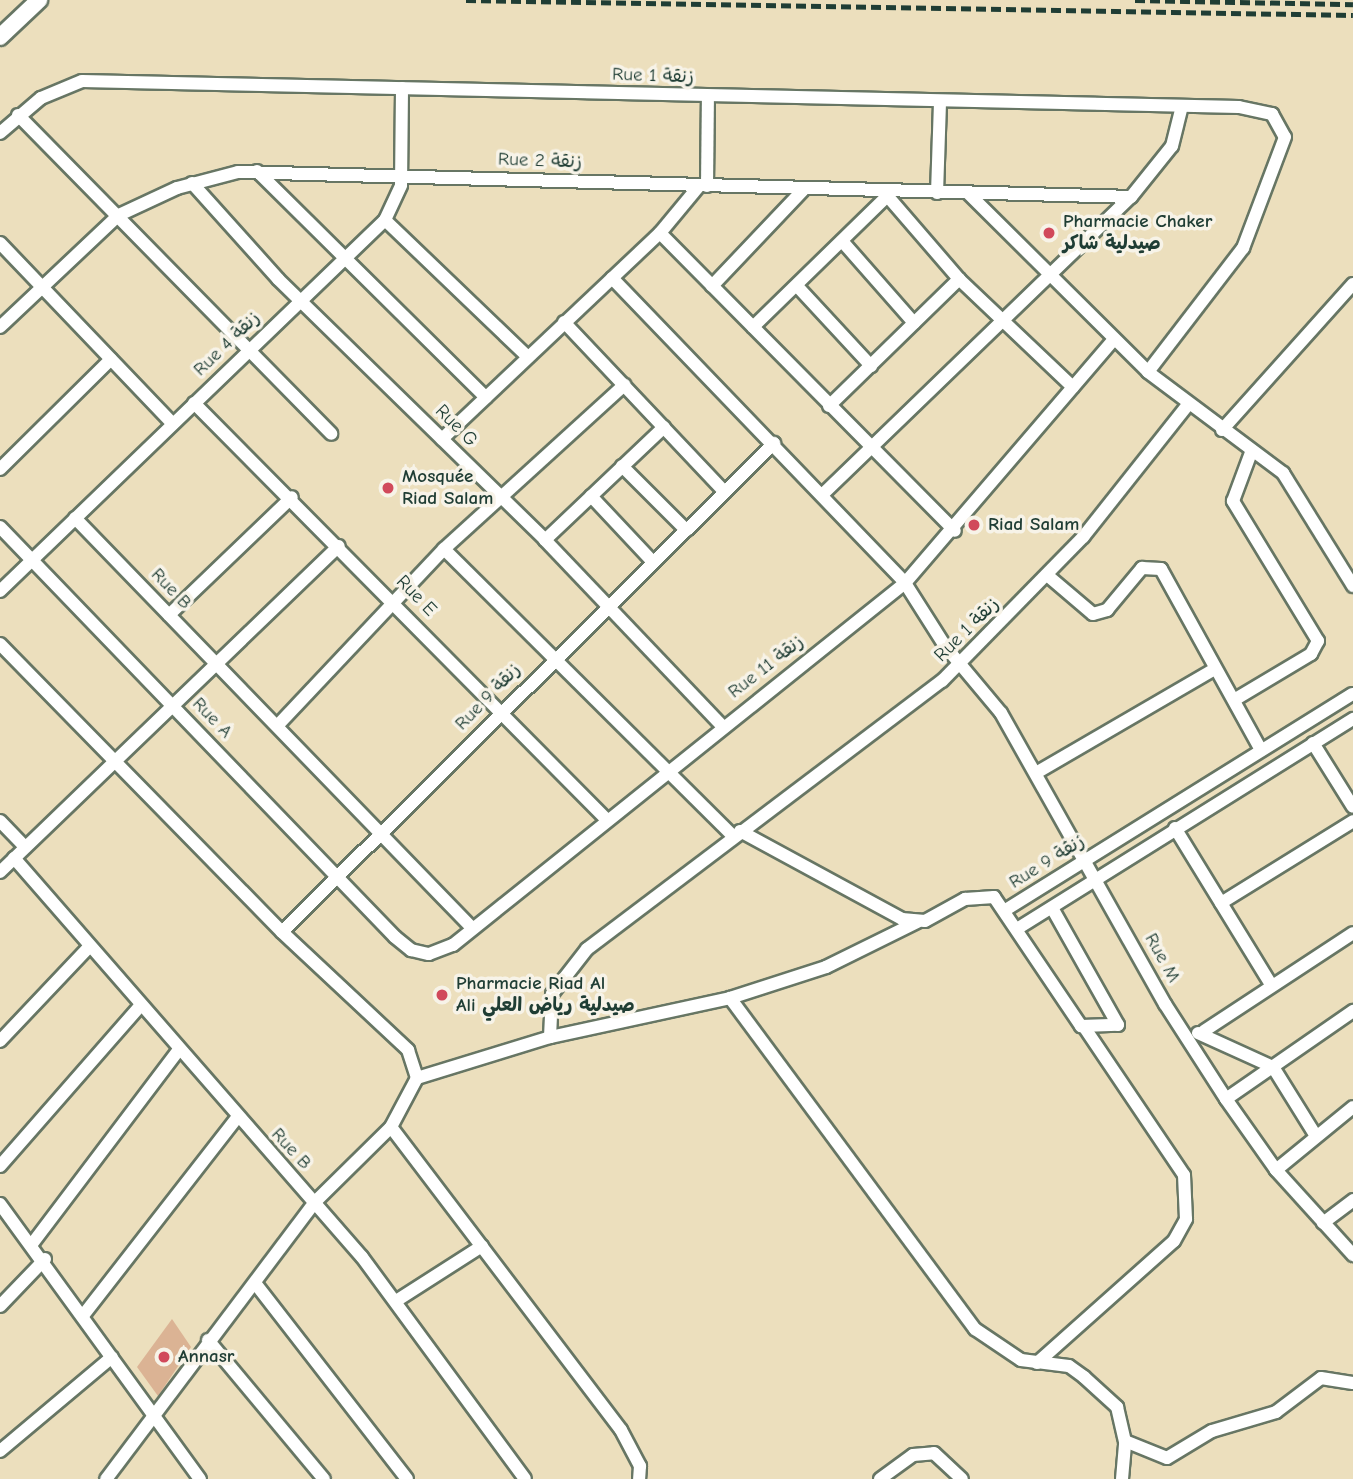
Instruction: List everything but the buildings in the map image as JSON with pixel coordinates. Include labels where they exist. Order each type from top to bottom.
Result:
[{"type":"main road","points":[[0,37],[39,0]]},
{"type":"street","name":"Rue 1 زنقة","points":[[0,133],[54,89],[82,81],[940,104],[1181,109],[1239,107],[1272,114],[1285,132],[1279,157],[1230,270],[1148,372]]},
{"type":"street","name":"Rue 4 زنقة","points":[[0,591],[385,220],[402,175],[402,88]]},
{"type":"street","points":[[442,439],[660,233],[703,186],[709,96]]},
{"type":"street","points":[[937,193],[940,104]]},
{"type":"street","points":[[823,494],[1130,197],[1172,146],[1181,109]]},
{"type":"street","points":[[18,116],[119,215],[247,352],[331,434]]},
{"type":"street","points":[[257,171],[347,257],[486,398]]},
{"type":"street","name":"Rue 2 زنقة","points":[[0,327],[119,215],[191,183],[257,171],[884,195],[937,193],[1130,197]]},
{"type":"street","name":"Rue G","points":[[191,183],[302,298],[545,540],[722,726]]},
{"type":"street","points":[[712,286],[803,190]]},
{"type":"street","points":[[969,194],[1148,372],[1187,406],[1252,450],[1298,490],[1348,565],[1353,586]]},
{"type":"street","points":[[753,327],[842,241],[884,195],[959,279],[1073,387]]},
{"type":"street","points":[[385,220],[528,357]]},
{"type":"street","points":[[660,233],[829,407],[955,531]]},
{"type":"street","points":[[842,241],[914,323]]},
{"type":"street","points":[[0,243],[173,424]]},
{"type":"street","name":"Rue M","points":[[612,278],[823,494],[905,583],[962,664],[1001,713],[1226,1099],[1276,1170],[1353,1255]]},
{"type":"street","points":[[829,407],[959,279]]},
{"type":"street","points":[[1222,430],[1353,284]]},
{"type":"street","points":[[797,286],[871,366]]},
{"type":"street","points":[[564,323],[725,492]]},
{"type":"street","name":"Rue 11 زنقة","points":[[395,937],[411,950],[429,954],[472,928],[722,726],[905,583],[955,531],[1114,340]]},
{"type":"street","points":[[0,468],[111,359]]},
{"type":"street","points":[[278,725],[444,549],[499,496],[624,385]]},
{"type":"street","name":"Rue E","points":[[194,403],[292,497],[395,601],[499,714],[607,820]]},
{"type":"street","name":"Rue 1 زنقة","points":[[550,1037],[552,994],[564,971],[736,834],[962,664],[1047,575],[1187,406]]},
{"type":"street","points":[[545,540],[664,427]]},
{"type":"street","name":"Rue 9 زنقة","points":[[282,932],[335,874],[499,714],[552,658],[774,443]]},
{"type":"street","points":[[1234,700],[1311,654],[1318,641],[1233,501],[1252,450]]},
{"type":"street","points":[[622,467],[686,530]]},
{"type":"street","points":[[592,496],[653,562]]},
{"type":"street","points":[[169,615],[292,497]]},
{"type":"street","name":"Rue B","points":[[75,518],[472,928]]},
{"type":"street","name":"Rue A","points":[[0,527],[395,937]]},
{"type":"street","points":[[0,872],[339,546]]},
{"type":"street","points":[[444,549],[668,772],[736,834],[917,922]]},
{"type":"street","points":[[1047,575],[1093,614],[1107,610],[1142,568],[1159,567],[1261,750]]},
{"type":"street","points":[[0,644],[282,932],[408,1050],[417,1078]]},
{"type":"street","points":[[1036,773],[1215,669]]},
{"type":"street","name":"Rue 9 زنقة","points":[[1084,1028],[1073,1018],[1007,909],[1353,694]]},
{"type":"street","points":[[1020,927],[1353,719]]},
{"type":"street","points":[[1313,743],[1353,807]]},
{"type":"street","points":[[0,821],[25,847]]},
{"type":"street","points":[[1221,903],[1353,821]]},
{"type":"street","points":[[1175,828],[1272,986]]},
{"type":"street","name":"Rue B","points":[[14,858],[236,1119],[315,1202],[396,1301],[525,1479]]},
{"type":"street","points":[[106,1479],[208,1340],[255,1283],[315,1202],[391,1127],[417,1078],[550,1037],[730,998],[826,967],[917,922],[981,895],[1007,909]]},
{"type":"street","points":[[1037,1363],[1174,1241],[1186,1219],[1184,1175],[1084,1028],[1118,1025],[1052,908]]},
{"type":"street","points":[[1188,1037],[1204,1031],[1353,933]]},
{"type":"street","points":[[0,1041],[89,947]]},
{"type":"street","points":[[730,998],[975,1329],[1001,1351],[1037,1363],[1069,1366],[1104,1393],[1117,1407],[1125,1441],[1122,1479]]},
{"type":"street","points":[[0,1166],[140,1006]]},
{"type":"street","points":[[1226,1099],[1353,1010]]},
{"type":"street","points":[[1204,1031],[1273,1067],[1316,1136]]},
{"type":"street","points":[[32,1244],[178,1051]]},
{"type":"street","points":[[1276,1170],[1353,1107]]},
{"type":"street","points":[[85,1313],[236,1119]]},
{"type":"street","points":[[391,1127],[621,1430],[640,1466],[639,1479]]},
{"type":"street","points":[[1323,1223],[1353,1200]]},
{"type":"street","points":[[0,1204],[85,1313],[112,1357],[200,1479]]},
{"type":"street","points":[[396,1301],[482,1246]]},
{"type":"street","points":[[0,1306],[45,1259]]},
{"type":"street","points":[[255,1283],[407,1479]]},
{"type":"street","points":[[208,1340],[324,1479]]},
{"type":"street","points":[[0,1451],[112,1357]]},
{"type":"street","points":[[1125,1441],[1167,1458],[1212,1431],[1276,1412],[1321,1378],[1353,1383]]},
{"type":"street","points":[[880,1479],[913,1455],[934,1453],[962,1479]]},
{"type":"railway","points":[[466,0],[1353,15]]},
{"type":"railway","points":[[1135,0],[1353,4]]},
{"type":"place","name":"Pharmacie Chaker صيدلية شاكر","points":[[1049,233]]},
{"type":"place","name":"Mosquée Riad Salam","points":[[388,488]]},
{"type":"place","name":"Riad Salam","points":[[974,525]]},
{"type":"place","name":"Pharmacie Riad Al Ali صيدلية رياض العلي","points":[[442,995]]},
{"type":"place","name":"Annasr","points":[[164,1357]]}]
